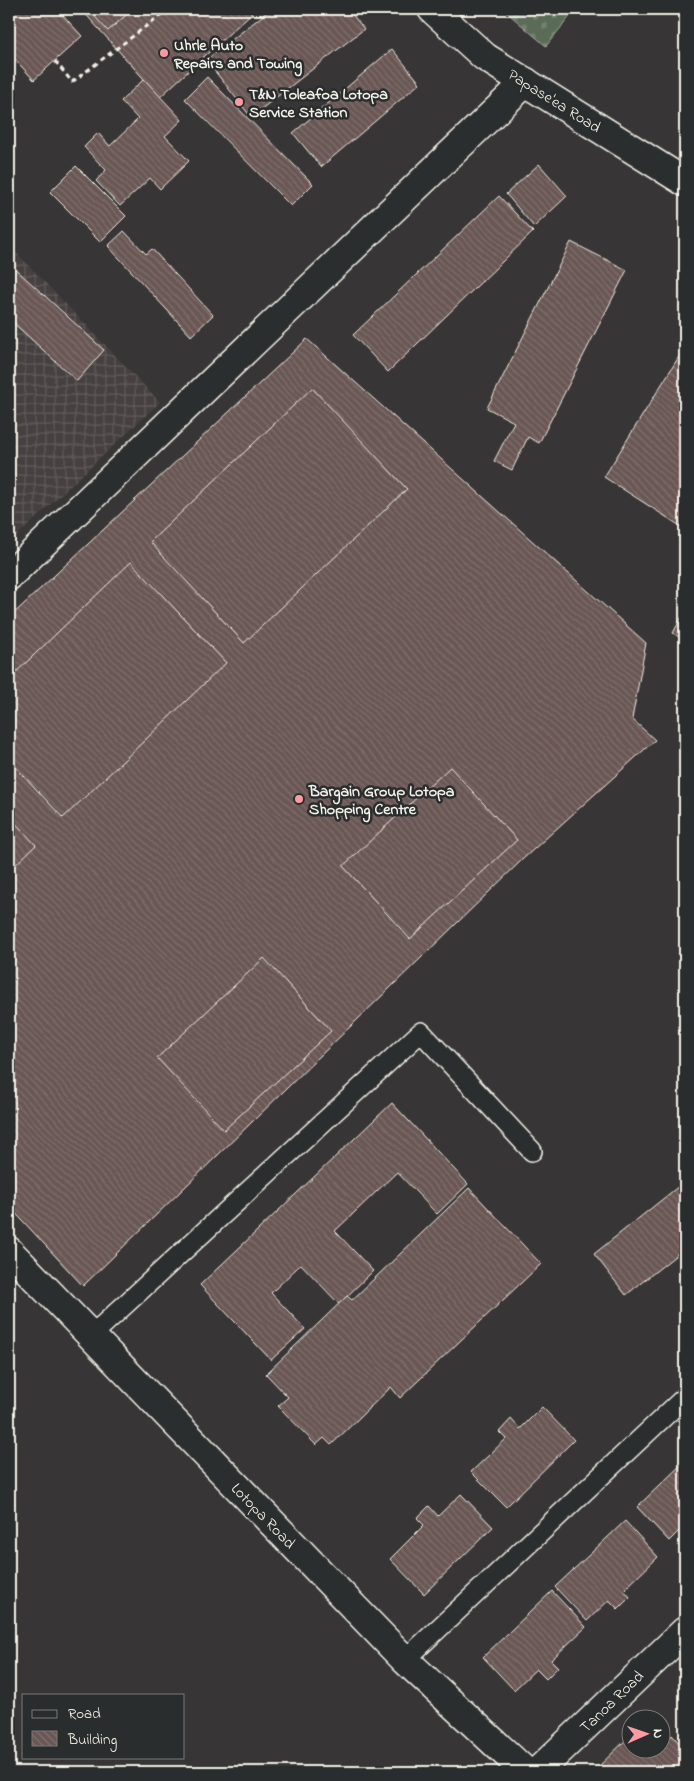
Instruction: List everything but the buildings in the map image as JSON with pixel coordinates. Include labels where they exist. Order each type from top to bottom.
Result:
[{"type":"street","name":"Papase'ea Road","points":[[432,9],[485,57],[685,182]]},
{"type":"street","points":[[9,576],[526,82]]},
{"type":"street","name":"Lotopa Road","points":[[9,1251],[405,1660],[526,1772]]},
{"type":"street","name":"Tanoa Road","points":[[537,1772],[685,1630]]},
{"type":"lane","points":[[91,1336],[421,1032],[532,1151]]},
{"type":"lane","points":[[405,1660],[685,1397]]},
{"type":"path","points":[[55,62],[72,82],[169,9]]},
{"type":"shaded area","points":[[9,245],[160,402],[16,537],[9,529]]},
{"type":"green space","points":[[503,9],[576,9],[546,46]]},
{"type":"place","name":"Uhrle Auto Repairs and Towing","points":[[164,53]]},
{"type":"place","name":"T&N Toleafoa Lotopa Service Station","points":[[239,102]]},
{"type":"place","name":"Bargain Group Lotopa Shopping Centre","points":[[299,799]]}]
